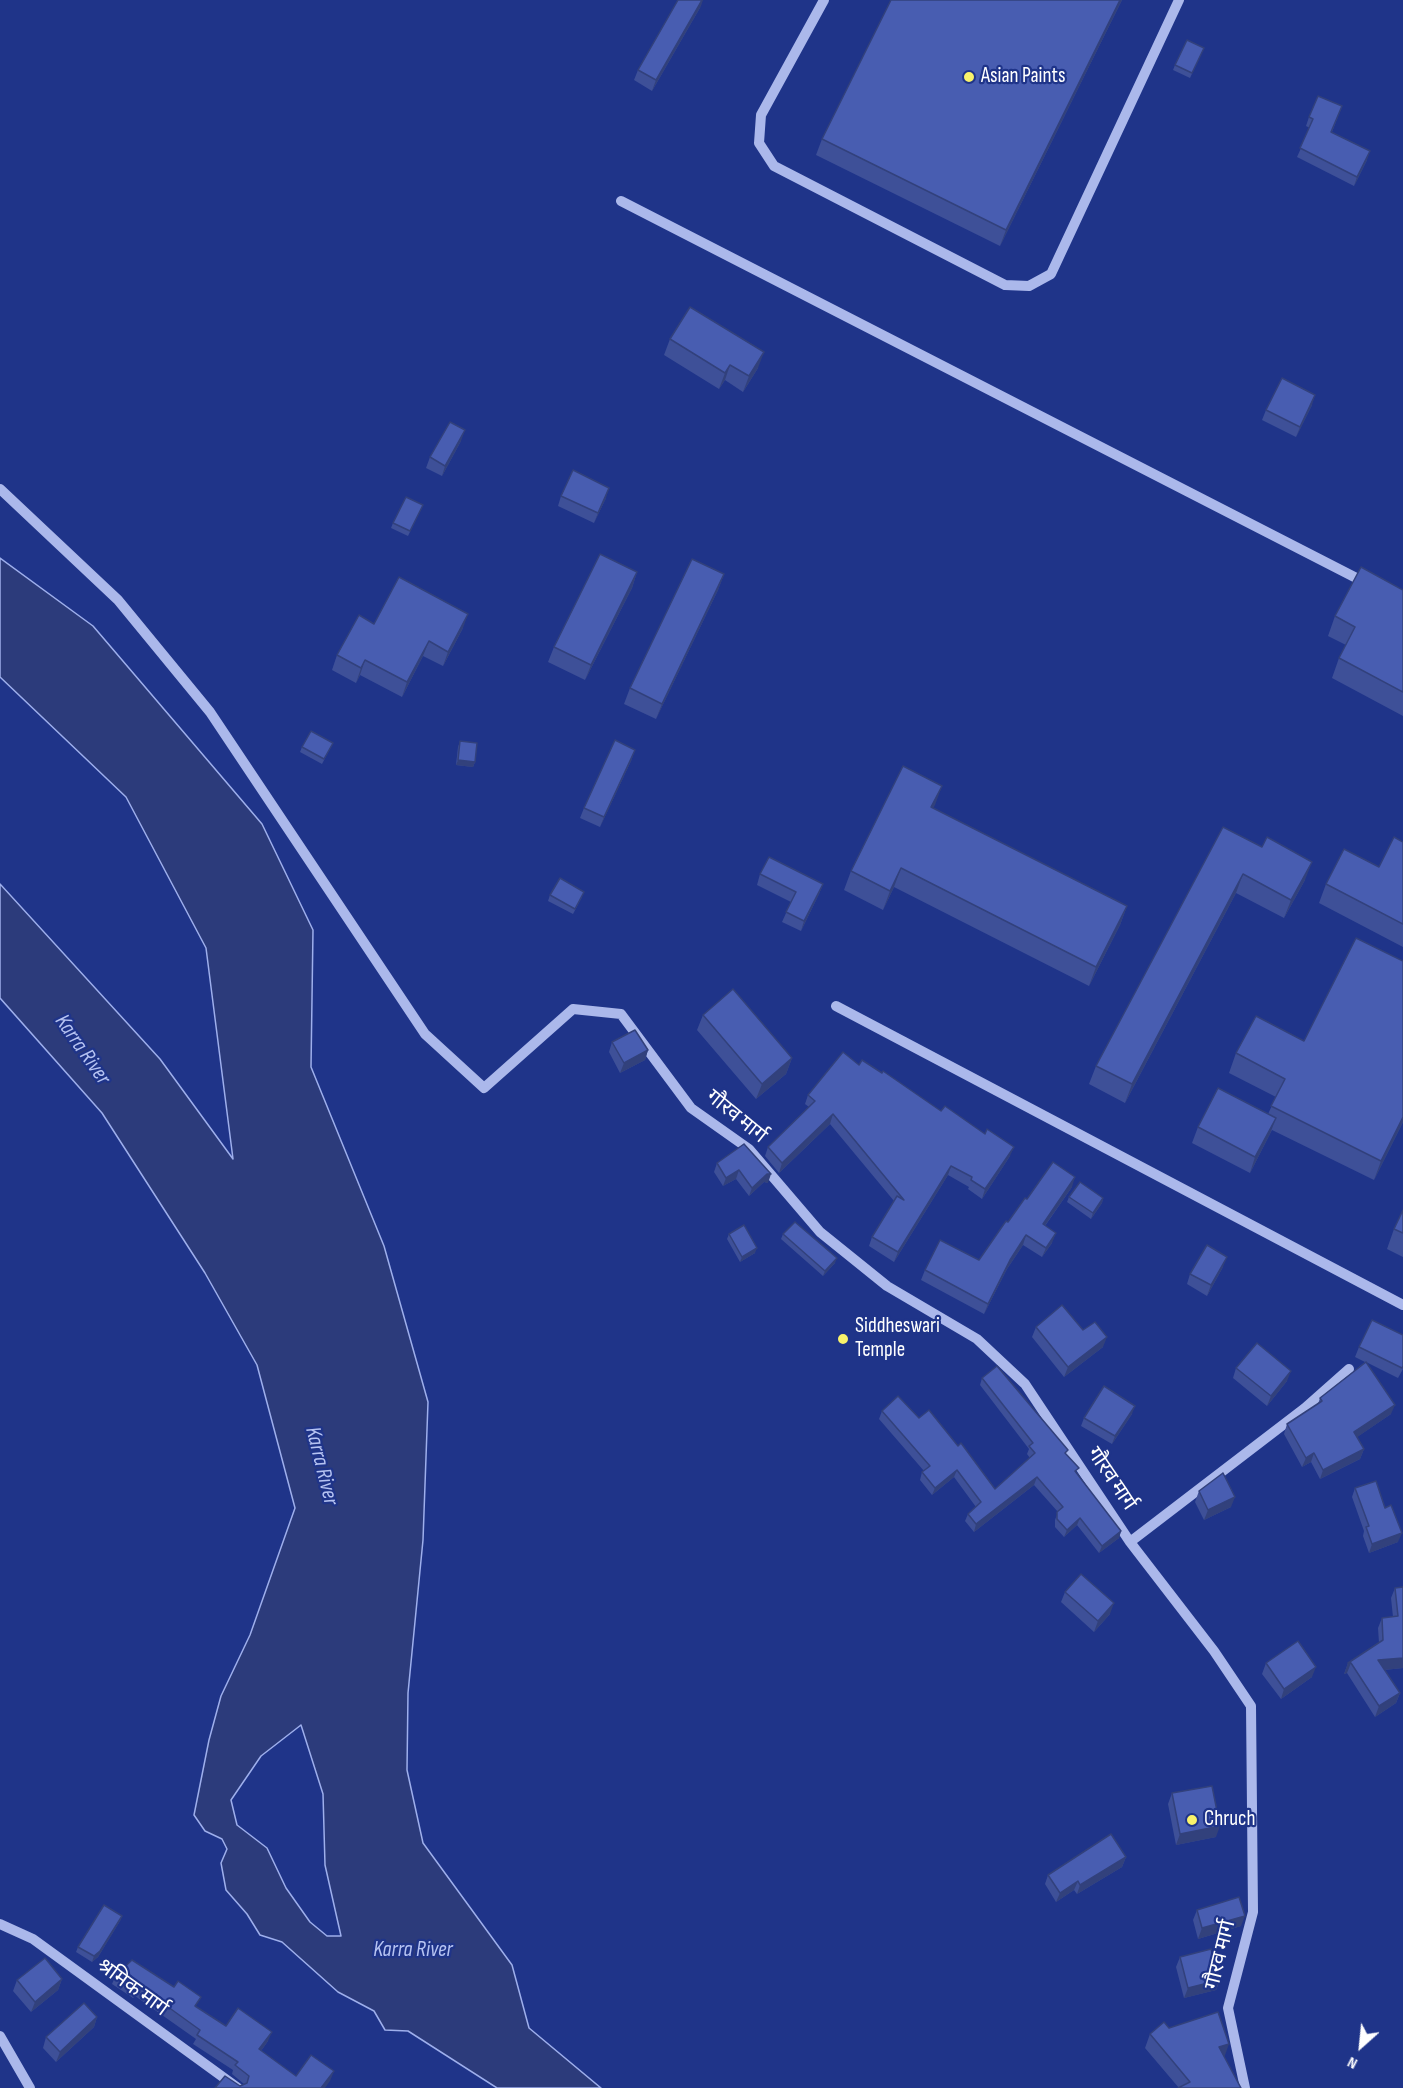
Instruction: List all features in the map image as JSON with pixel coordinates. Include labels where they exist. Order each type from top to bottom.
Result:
[{"type":"street","points":[[824,0],[761,115],[759,143],[774,166],[1005,285],[1029,286],[1050,274],[1179,0]]},
{"type":"street","points":[[621,201],[1382,591]]},
{"type":"street","name":"गौरव मार्ग","points":[[0,489],[118,600],[210,712],[425,1034],[484,1088],[573,1009],[621,1014],[691,1108],[749,1149],[820,1232],[887,1286],[977,1339],[1025,1384],[1130,1542],[1214,1651],[1251,1706],[1253,1912],[1228,2008],[1245,2088]]},
{"type":"street","points":[[836,1006],[1403,1305]]},
{"type":"street","points":[[1130,1542],[1305,1408],[1349,1369]]},
{"type":"street","name":"श्रमिक मार्ग","points":[[0,1924],[33,1939],[238,2088]]},
{"type":"street","points":[[0,2036],[30,2088]]},
{"type":"water","name":"Karra River","points":[[0,558],[93,626],[262,824],[313,930],[311,1067],[384,1246],[428,1402],[423,1540],[408,1693],[407,1770],[423,1843],[512,1965],[529,2028],[601,2088],[497,2088],[408,2031],[385,2030],[374,2011],[338,1992],[282,1942],[260,1935],[247,1914],[226,1890],[221,1863],[227,1849],[222,1839],[205,1831],[194,1815],[209,1740],[221,1696],[250,1635],[295,1508],[257,1365],[205,1273],[102,1113],[0,998],[0,884],[160,1059],[233,1159],[206,948],[126,797],[0,677]],"holes":[[[301,1725],[323,1794],[325,1865],[341,1936],[327,1936],[310,1922],[286,1888],[267,1848],[237,1825],[231,1800],[261,1756]]]},
{"type":"building","points":[[678,0],[702,0],[656,80],[638,70]]},
{"type":"building","name":"Asian Paints","points":[[891,0],[1120,0],[1006,230],[822,139]]},
{"type":"building","points":[[1187,40],[1204,48],[1192,73],[1175,65]]},
{"type":"building","points":[[1318,96],[1342,106],[1331,132],[1370,151],[1357,177],[1300,148],[1313,119],[1309,117]]},
{"type":"building","points":[[690,307],[764,352],[749,376],[730,365],[725,373],[670,339]]},
{"type":"building","points":[[1282,378],[1315,395],[1300,427],[1266,410]]},
{"type":"building","points":[[450,422],[465,430],[445,466],[430,457]]},
{"type":"building","points":[[573,470],[609,488],[598,513],[561,496]]},
{"type":"building","points":[[406,497],[423,505],[410,531],[393,523]]},
{"type":"building","points":[[600,554],[637,572],[591,665],[554,647]]},
{"type":"building","points":[[692,559],[724,574],[662,704],[630,688]]},
{"type":"building","points":[[1361,567],[1403,590],[1403,692],[1339,658],[1355,627],[1335,616]]},
{"type":"building","points":[[399,577],[468,614],[448,652],[429,641],[407,682],[365,660],[361,668],[337,655],[359,615],[374,624]]},
{"type":"building","points":[[311,731],[333,743],[324,759],[302,747]]},
{"type":"building","points":[[615,740],[635,750],[604,817],[584,808]]},
{"type":"building","points":[[460,741],[477,743],[475,762],[458,760]]},
{"type":"building","points":[[903,766],[942,786],[931,807],[1127,906],[1096,967],[901,868],[890,891],[851,871]]},
{"type":"building","points":[[1223,827],[1262,847],[1267,837],[1312,862],[1291,900],[1243,874],[1132,1084],[1096,1066]]},
{"type":"building","points":[[1394,837],[1403,842],[1403,924],[1326,884],[1344,849],[1379,867]]},
{"type":"building","points":[[769,857],[823,884],[804,921],[786,912],[796,892],[760,874]]},
{"type":"building","points":[[560,878],[584,892],[575,909],[550,895]]},
{"type":"building","points":[[1356,938],[1403,961],[1403,1117],[1381,1161],[1271,1106],[1285,1079],[1236,1053],[1256,1016],[1304,1041]]},
{"type":"building","points":[[733,989],[792,1058],[762,1084],[703,1015]]},
{"type":"building","points":[[635,1030],[648,1050],[624,1063],[612,1042]]},
{"type":"building","points":[[843,1052],[859,1065],[862,1060],[882,1073],[883,1071],[941,1111],[945,1106],[985,1134],[987,1129],[1014,1147],[985,1189],[971,1180],[972,1177],[951,1166],[898,1252],[872,1237],[897,1196],[904,1200],[833,1114],[782,1163],[768,1147],[815,1101],[808,1095]]},
{"type":"building","points":[[1218,1088],[1276,1118],[1255,1157],[1198,1127]]},
{"type":"building","points":[[744,1144],[771,1174],[767,1174],[752,1188],[739,1170],[726,1178],[717,1163]]},
{"type":"building","points":[[1053,1162],[1075,1177],[1043,1224],[1056,1233],[1046,1248],[1026,1235],[1010,1260],[988,1304],[925,1270],[940,1240],[979,1260],[1006,1221],[1008,1222],[1025,1198],[1027,1199]]},
{"type":"building","points":[[1080,1182],[1103,1198],[1093,1213],[1069,1197]]},
{"type":"building","points":[[1403,1210],[1403,1233],[1394,1229]]},
{"type":"building","points":[[795,1222],[837,1258],[825,1271],[783,1234]]},
{"type":"building","points":[[744,1225],[757,1248],[742,1257],[729,1234]]},
{"type":"building","points":[[1207,1245],[1227,1257],[1211,1285],[1190,1274]]},
{"type":"building","points":[[1062,1305],[1083,1330],[1095,1322],[1107,1337],[1068,1367],[1036,1327]]},
{"type":"building","points":[[1372,1320],[1403,1335],[1402,1368],[1359,1347]]},
{"type":"building","points":[[1257,1343],[1291,1371],[1271,1396],[1236,1368]]},
{"type":"building","points":[[1366,1362],[1395,1405],[1354,1432],[1364,1449],[1323,1470],[1314,1453],[1306,1458],[1287,1424],[1322,1401],[1320,1398]]},
{"type":"building","points":[[997,1366],[1068,1450],[1065,1453],[1079,1468],[1075,1471],[1121,1531],[1102,1546],[1080,1518],[1067,1530],[1057,1519],[1057,1512],[1063,1507],[1037,1477],[976,1524],[968,1514],[981,1502],[957,1470],[935,1488],[922,1472],[930,1466],[882,1411],[898,1396],[919,1418],[929,1410],[958,1446],[961,1443],[995,1489],[1035,1453],[1029,1446],[1033,1443],[982,1378]]},
{"type":"building","points":[[1104,1386],[1135,1406],[1115,1436],[1084,1418]]},
{"type":"building","points":[[1223,1473],[1235,1497],[1208,1510],[1199,1491]]},
{"type":"building","points":[[1376,1481],[1385,1508],[1391,1505],[1402,1533],[1372,1544],[1366,1527],[1369,1526],[1355,1488]]},
{"type":"building","points":[[1081,1574],[1114,1603],[1098,1621],[1065,1592]]},
{"type":"building","points":[[1403,1587],[1403,1658],[1378,1660],[1400,1693],[1379,1706],[1351,1663],[1348,1663],[1383,1640],[1382,1618],[1398,1616],[1395,1588]]},
{"type":"building","points":[[1298,1641],[1316,1667],[1284,1689],[1266,1663]]},
{"type":"building","name":"Chruch","points":[[1212,1786],[1220,1826],[1180,1834],[1172,1793]]},
{"type":"building","points":[[1111,1834],[1126,1857],[1080,1885],[1078,1881],[1060,1893],[1048,1875]]},
{"type":"building","points":[[1239,1897],[1245,1916],[1202,1928],[1197,1910]]},
{"type":"building","points":[[104,1905],[122,1916],[100,1951],[94,1956],[78,1947]]},
{"type":"building","points":[[1211,1949],[1220,1980],[1188,1988],[1180,1957]]},
{"type":"building","points":[[45,1958],[62,1979],[35,2002],[17,1980]]},
{"type":"building","points":[[132,1960],[174,1987],[178,1981],[201,1997],[195,2006],[226,2026],[238,2008],[272,2032],[259,2049],[296,2076],[311,2055],[334,2071],[321,2088],[215,2088],[225,2076],[240,2086],[247,2083],[249,2076],[235,2065],[238,2062],[197,2035],[200,2030],[139,1986],[137,1989],[116,1975]]},
{"type":"building","points":[[84,2003],[97,2017],[60,2052],[46,2037]]},
{"type":"building","points":[[1218,2012],[1229,2044],[1219,2047],[1241,2088],[1178,2088],[1190,2082],[1150,2034],[1164,2022],[1169,2028]]},
{"type":"place","name":"Asian Paints","points":[[969,77]]},
{"type":"place","name":"Siddheswari Temple","points":[[843,1339]]},
{"type":"place","name":"Chruch","points":[[1192,1820]]}]
